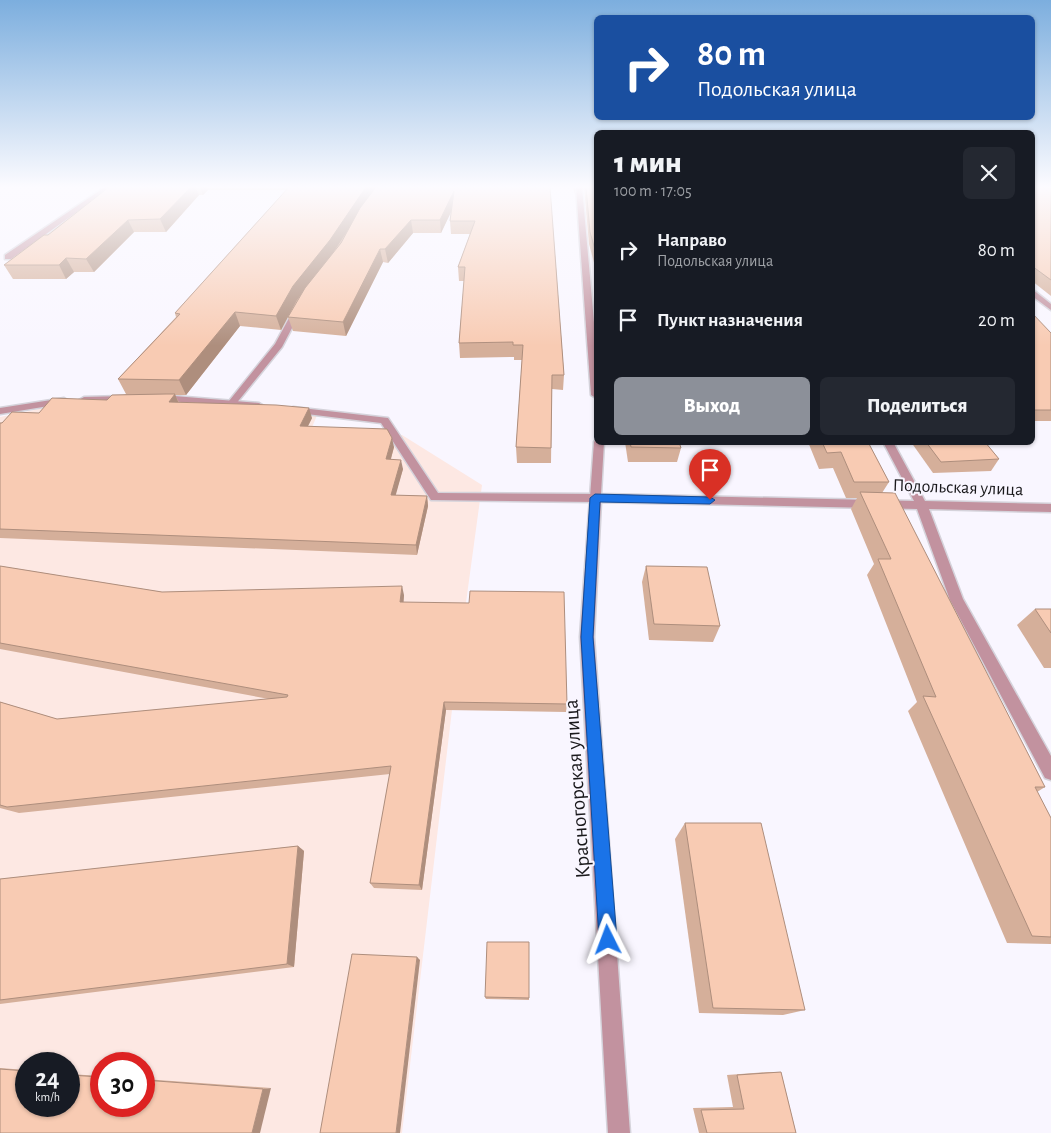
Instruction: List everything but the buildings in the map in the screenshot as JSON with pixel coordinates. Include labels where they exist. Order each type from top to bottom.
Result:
[{"type":"street","points":[[8,257],[33,240]]},
{"type":"street","points":[[583,240],[594,371]]},
{"type":"street","points":[[1035,293],[1051,308]]},
{"type":"street","points":[[232,403],[279,344],[303,300]]},
{"type":"street","points":[[152,398],[267,407]]},
{"type":"street","points":[[0,411],[58,401],[133,399]]},
{"type":"street","name":"Подольская улица","points":[[287,409],[384,420],[436,496],[1051,508]]},
{"type":"street","name":"Красногорская улица","points":[[599,445],[587,637],[619,1133]]},
{"type":"street","points":[[890,445],[922,504],[957,600],[1051,772]]},
{"type":"shaded area","points":[[54,406],[318,413],[310,432],[402,435],[482,485],[456,676],[402,1133],[0,1133],[0,417]]},
{"type":"route","points":[[608,940],[587,637],[595,498],[710,500]]}]
